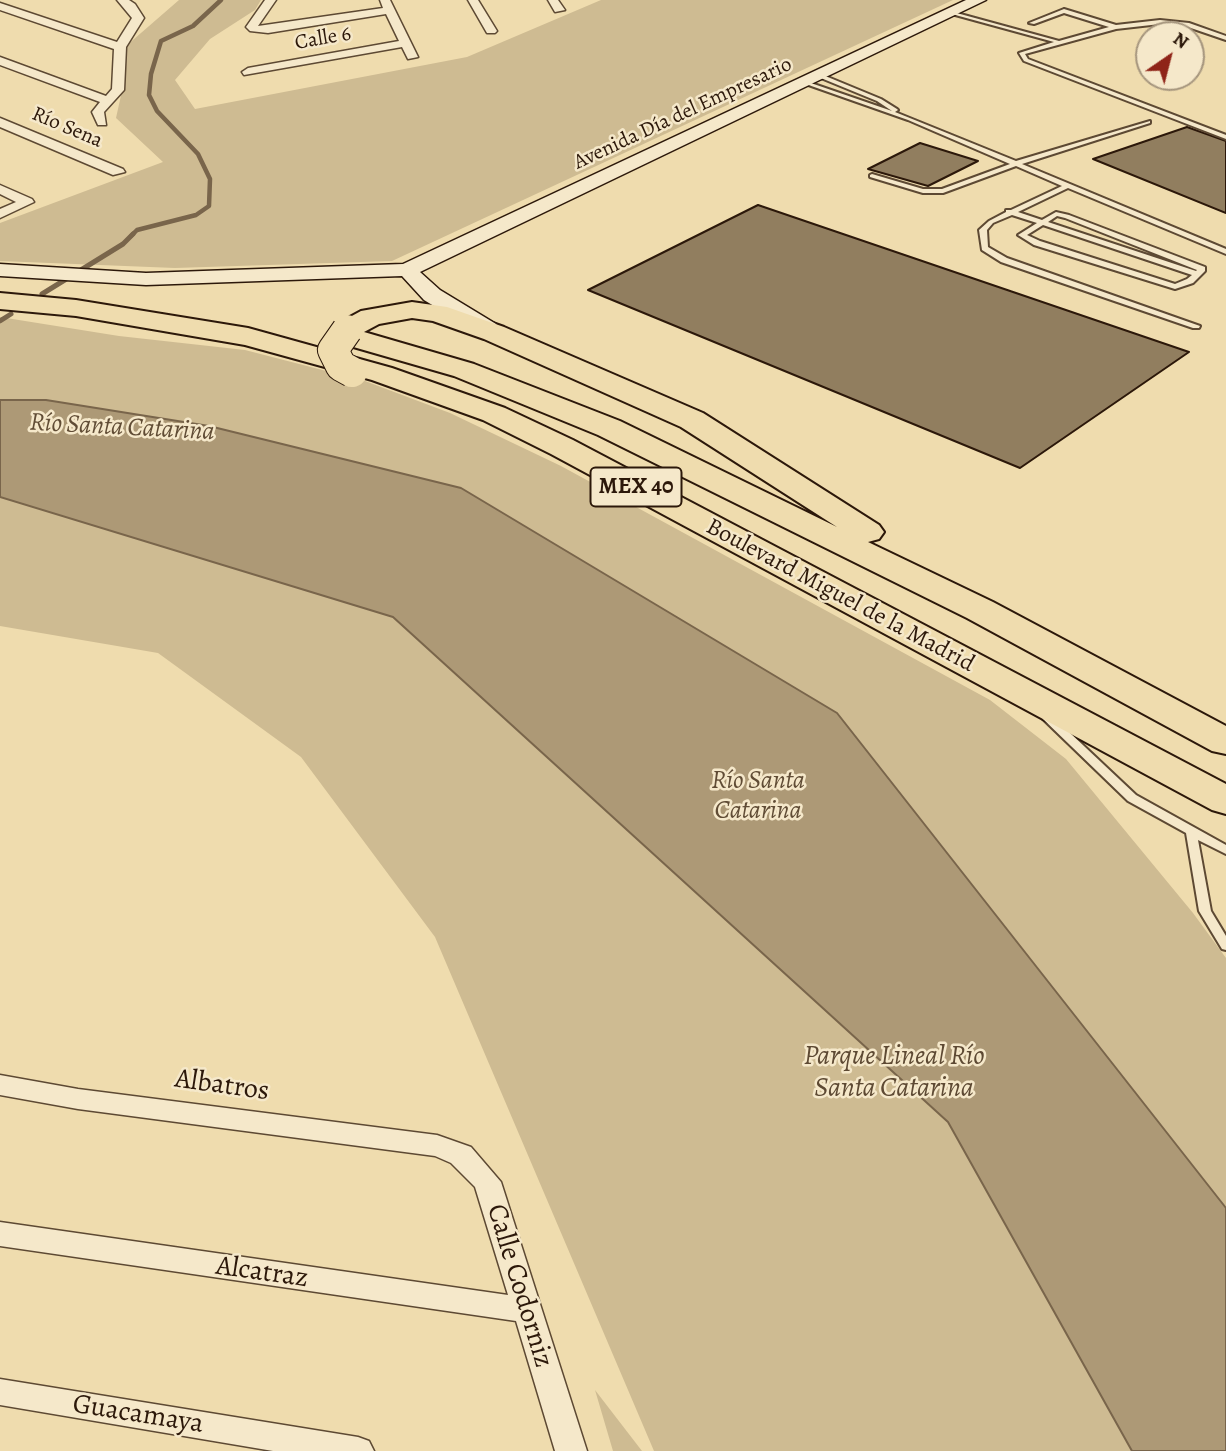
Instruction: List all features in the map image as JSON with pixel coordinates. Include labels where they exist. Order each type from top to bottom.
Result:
[{"type":"highway","name":"Boulevard Miguel de la Madrid","points":[[0,286],[194,305],[348,337],[464,370],[609,428],[980,610],[1226,742]]},
{"type":"highway","name":"Boulevard Miguel de la Madrid","points":[[0,301],[101,312],[248,337],[309,352],[494,414],[562,447],[1226,801]]},
{"type":"highway","points":[[830,592],[784,582],[749,569],[487,429],[352,372],[341,366],[335,357],[335,343],[340,336],[371,317],[409,310],[437,313],[495,333],[668,408],[714,432],[939,578],[980,610]]},
{"type":"street","points":[[102,122],[99,112],[111,98],[120,76],[120,47],[138,18],[136,12],[122,0]]},
{"type":"street","points":[[271,0],[251,27],[258,30],[276,29],[386,5],[412,57]]},
{"type":"street","points":[[473,0],[491,31]]},
{"type":"street","name":"Avenida Día del Empresario","points":[[407,270],[978,0]]},
{"type":"street","points":[[0,6],[120,47]]},
{"type":"street","name":"Calle 6","points":[[248,72],[405,43]]},
{"type":"street","points":[[0,61],[111,98]]},
{"type":"street","name":"Río Sena","points":[[0,122],[118,172]]},
{"type":"street","points":[[0,189],[25,200],[25,205],[0,214]]},
{"type":"street","points":[[0,270],[156,279],[407,270],[432,295],[495,333]]},
{"type":"street","name":"Albatros","points":[[0,1086],[78,1099],[437,1146]]},
{"type":"street","name":"Calle Codorniz","points":[[437,1146],[461,1155],[487,1182],[570,1451]]},
{"type":"street","name":"Alcatraz","points":[[0,1234],[525,1310]]},
{"type":"street","name":"Guacamaya","points":[[0,1392],[358,1451]]},
{"type":"lane","points":[[1032,23],[1064,11],[1116,27]]},
{"type":"lane","points":[[951,13],[1058,41]]},
{"type":"lane","points":[[1226,38],[1175,23],[1116,27],[1026,50],[1022,56],[1226,137]]},
{"type":"lane","points":[[811,78],[1226,252]]},
{"type":"lane","points":[[811,78],[879,100],[910,119]]},
{"type":"lane","points":[[872,176],[933,192],[1148,122]]},
{"type":"lane","points":[[1067,186],[1009,211],[991,222],[982,237],[985,248],[1004,260],[1196,326]]},
{"type":"lane","points":[[1009,211],[1198,274]]},
{"type":"lane","points":[[1056,214],[1067,216],[1199,267],[1202,269],[1198,274],[1180,286],[1169,286],[1037,243],[1022,235],[1056,214]]},
{"type":"lane","points":[[1022,694],[1132,799],[1226,850]]},
{"type":"lane","points":[[1191,831],[1205,911],[1226,946]]},
{"type":"green space","points":[[179,0],[261,0],[255,10],[210,39],[175,80],[195,109],[467,57],[601,0],[953,0],[392,261],[175,268],[0,261],[0,223],[163,162],[116,118],[124,82],[126,46]]},
{"type":"green space","name":"Parque Lineal Río Santa Catarina","points":[[0,317],[119,336],[245,350],[365,381],[450,413],[561,466],[990,700],[1066,759],[1193,913],[1226,958],[1226,1451],[654,1451],[435,937],[301,757],[158,653],[0,626]]},
{"type":"green space","points":[[595,1390],[642,1451],[613,1451]]},
{"type":"water","name":"Río Santa Catarina","points":[[0,400],[46,400],[209,426],[461,488],[837,713],[1226,1208],[1226,1451],[1132,1451],[948,1122],[393,617],[0,497]]},
{"type":"building","points":[[1187,127],[1226,141],[1226,213],[1093,159]]},
{"type":"building","points":[[920,143],[978,161],[928,186],[868,169]]},
{"type":"building","points":[[758,205],[1189,352],[1020,468],[588,290]]},
{"type":"waterway","points":[[42,294],[123,244],[137,230],[196,215],[209,206],[210,179],[198,154],[157,111],[149,95],[151,74],[161,41],[193,26],[221,0]]},
{"type":"waterway","points":[[0,321],[11,314]]}]
